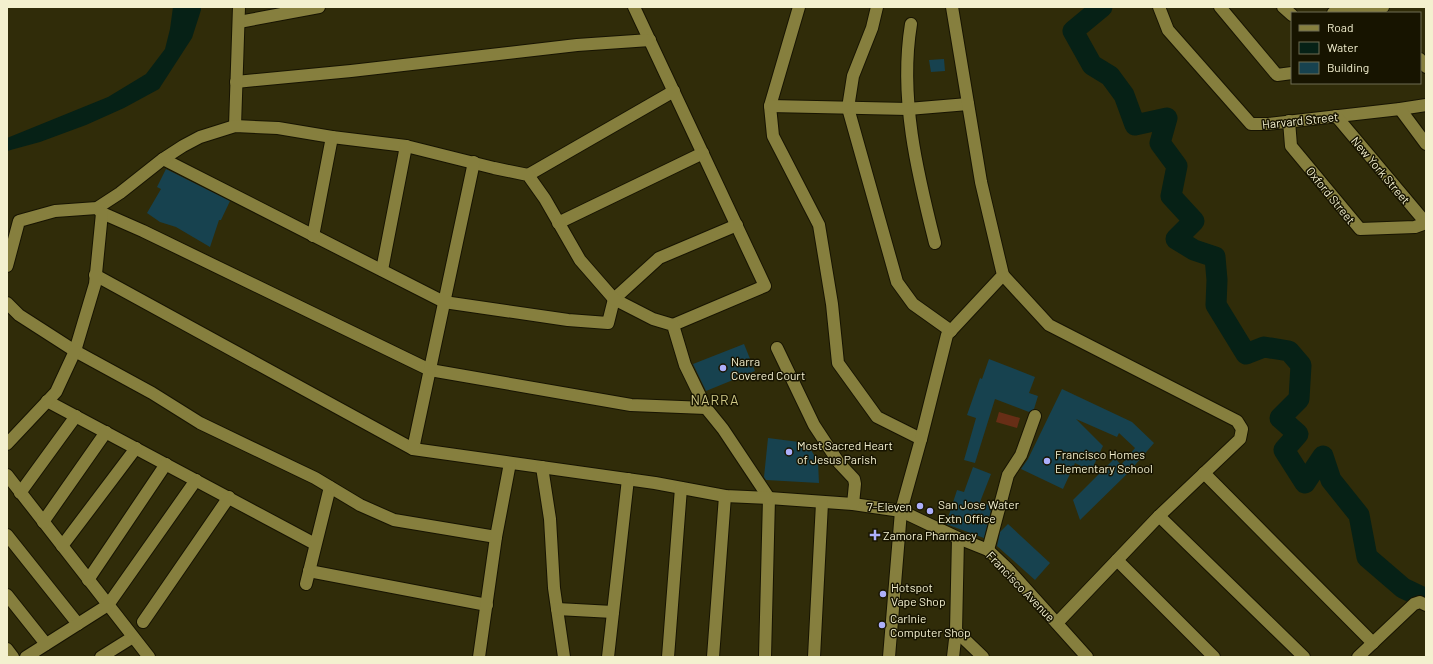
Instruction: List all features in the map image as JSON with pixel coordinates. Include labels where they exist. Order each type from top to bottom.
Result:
[{"type":"street","points":[[235,126],[239,7]]},
{"type":"street","points":[[239,22],[319,7]]},
{"type":"street","points":[[528,175],[544,198],[580,260],[614,299],[653,319],[673,325],[765,286],[634,7]]},
{"type":"street","points":[[799,7],[770,106],[773,136],[819,225],[832,304],[838,362],[877,417],[921,439]]},
{"type":"street","points":[[877,7],[872,28],[853,76],[848,108],[897,282],[913,304],[951,331]]},
{"type":"street","points":[[952,7],[981,182],[1003,275],[1049,325],[1237,422],[1242,429],[1240,439],[1159,516],[1057,623]]},
{"type":"street","name":"Harvard Street","points":[[1159,7],[1168,30],[1251,124],[1268,124],[1426,105]]},
{"type":"street","points":[[1220,7],[1277,75],[1291,73]]},
{"type":"street","points":[[1283,7],[1291,14]]},
{"type":"street","points":[[1341,12],[1383,7]]},
{"type":"street","points":[[911,24],[908,55],[908,109],[917,163],[935,243]]},
{"type":"street","points":[[236,82],[351,71],[577,45],[650,40]]},
{"type":"street","points":[[7,444],[56,392],[75,351],[94,284],[100,211],[163,159],[200,137],[235,126],[278,128],[332,137],[406,146],[528,175],[674,91]]},
{"type":"street","points":[[770,106],[908,109],[968,104]]},
{"type":"street","points":[[1400,109],[1426,144]]},
{"type":"street","name":"New York Street","points":[[1336,116],[1426,223]]},
{"type":"street","name":"Oxford Street","points":[[1289,121],[1291,146],[1360,229],[1414,227],[1426,223]]},
{"type":"street","points":[[313,236],[332,137]]},
{"type":"street","points":[[382,270],[406,146]]},
{"type":"street","points":[[558,223],[703,153]]},
{"type":"street","points":[[163,159],[444,302],[568,320],[608,323],[614,299],[659,258],[737,225]]},
{"type":"street","points":[[95,275],[413,449],[474,162]]},
{"type":"street","points":[[7,266],[19,221],[55,212],[78,209],[100,211],[430,370],[631,405],[706,408]]},
{"type":"street","points":[[889,657],[901,511],[947,335],[1003,275]]},
{"type":"street","points":[[7,303],[19,315],[75,351],[152,393],[200,423],[315,478],[360,505],[394,520],[496,537]]},
{"type":"street","points":[[673,325],[684,365],[706,408],[723,429],[769,498],[765,657]]},
{"type":"street","points":[[777,348],[814,425],[839,463],[855,481],[853,504]]},
{"type":"street","points":[[47,401],[315,544]]},
{"type":"street","points":[[20,493],[76,416]]},
{"type":"street","points":[[988,550],[1008,474],[1021,456],[1035,416]]},
{"type":"street","points":[[43,522],[106,432]]},
{"type":"street","points":[[62,546],[136,448]]},
{"type":"street","name":"Francisco Avenue","points":[[413,449],[628,479],[726,496],[853,504],[901,511],[958,538],[988,550],[1007,568],[1087,657]]},
{"type":"street","points":[[479,657],[496,537],[510,463]]},
{"type":"street","points":[[88,580],[166,464]]},
{"type":"street","points":[[542,467],[550,519],[554,588],[564,657]]},
{"type":"street","points":[[1204,473],[1373,643]]},
{"type":"street","points":[[7,475],[149,657]]},
{"type":"street","points":[[608,657],[628,479]]},
{"type":"street","points":[[26,657],[108,605],[196,480]]},
{"type":"street","points":[[306,584],[330,487]]},
{"type":"street","points":[[668,657],[681,488]]},
{"type":"street","points":[[713,657],[726,496]]},
{"type":"street","points":[[143,622],[229,497]]},
{"type":"street","points":[[814,657],[822,502]]},
{"type":"street","points":[[1159,516],[1304,657]]},
{"type":"street","points":[[7,535],[78,624]]},
{"type":"street","points":[[953,657],[956,631],[958,538]]},
{"type":"street","points":[[1117,560],[1214,657]]},
{"type":"street","points":[[309,571],[487,605]]},
{"type":"street","points":[[7,595],[46,644]]},
{"type":"street","points":[[1358,657],[1414,604],[1420,602],[1426,605]]},
{"type":"street","points":[[557,609],[613,612]]},
{"type":"street","points":[[956,631],[983,657]]},
{"type":"street","points":[[101,657],[133,637]]},
{"type":"street","points":[[7,649],[13,657]]},
{"type":"shaded area","points":[[999,412],[1020,418],[1017,428],[996,422]]},
{"type":"water","points":[[173,7],[201,7],[201,10],[192,38],[159,89],[124,108],[86,125],[40,142],[7,151],[7,138],[108,97],[146,74],[165,49]]},
{"type":"building","points":[[944,59],[945,71],[931,72],[929,60]]},
{"type":"building","points":[[166,169],[230,201],[221,220],[219,220],[210,247],[176,227],[160,222],[147,213],[161,189],[157,187]]},
{"type":"building","name":"Narra Covered Court","points":[[744,344],[755,371],[706,391],[693,364]]},
{"type":"building","points":[[989,359],[1035,377],[1029,393],[1038,396],[1034,409],[1029,412],[995,399],[975,463],[964,460],[976,418],[967,415],[980,378],[982,379]]},
{"type":"building","points":[[1062,389],[1132,422],[1154,443],[1129,472],[1080,520],[1073,500],[1115,458],[1121,465],[1135,448],[1119,433],[1117,437],[1076,419],[1103,446],[1091,471],[1075,463],[1063,489],[1021,469],[1028,459]]},
{"type":"building","name":"Most Sacred Heart of Jesus Parish","points":[[768,438],[807,443],[818,462],[819,483],[766,480],[764,477]]},
{"type":"building","points":[[973,467],[991,474],[980,502],[992,506],[984,538],[946,524],[957,490],[964,492]]},
{"type":"building","points":[[1008,524],[1050,563],[1035,580],[997,546],[1000,532]]},
{"type":"waterway","points":[[1102,7],[1073,31],[1092,65],[1110,76],[1124,95],[1135,125],[1167,118],[1160,143],[1177,166],[1171,196],[1194,221],[1176,239],[1194,250],[1215,257],[1217,280],[1216,305],[1246,354],[1264,347],[1289,351],[1301,365],[1299,399],[1280,418],[1298,434],[1284,450],[1305,483],[1323,456],[1331,480],[1359,515],[1367,557],[1403,588],[1426,599]]},
{"type":"place","name":"Narra Covered Court","points":[[723,368]]},
{"type":"place","name":"Most Sacred Heart of Jesus Parish","points":[[789,452]]},
{"type":"place","name":"Francisco Homes Elementary School","points":[[1047,461]]},
{"type":"place","name":"7-Eleven","points":[[920,506]]},
{"type":"place","name":"San Jose Water Extn Office","points":[[930,511]]},
{"type":"place","name":"Zamora Pharmacy","points":[[875,535]]},
{"type":"place","name":"Hotspot Vape Shop","points":[[883,594]]},
{"type":"place","name":"Carlnie Computer Shop","points":[[882,625]]},
{"type":"district","name":"NARRA","points":[[715,399]]}]
